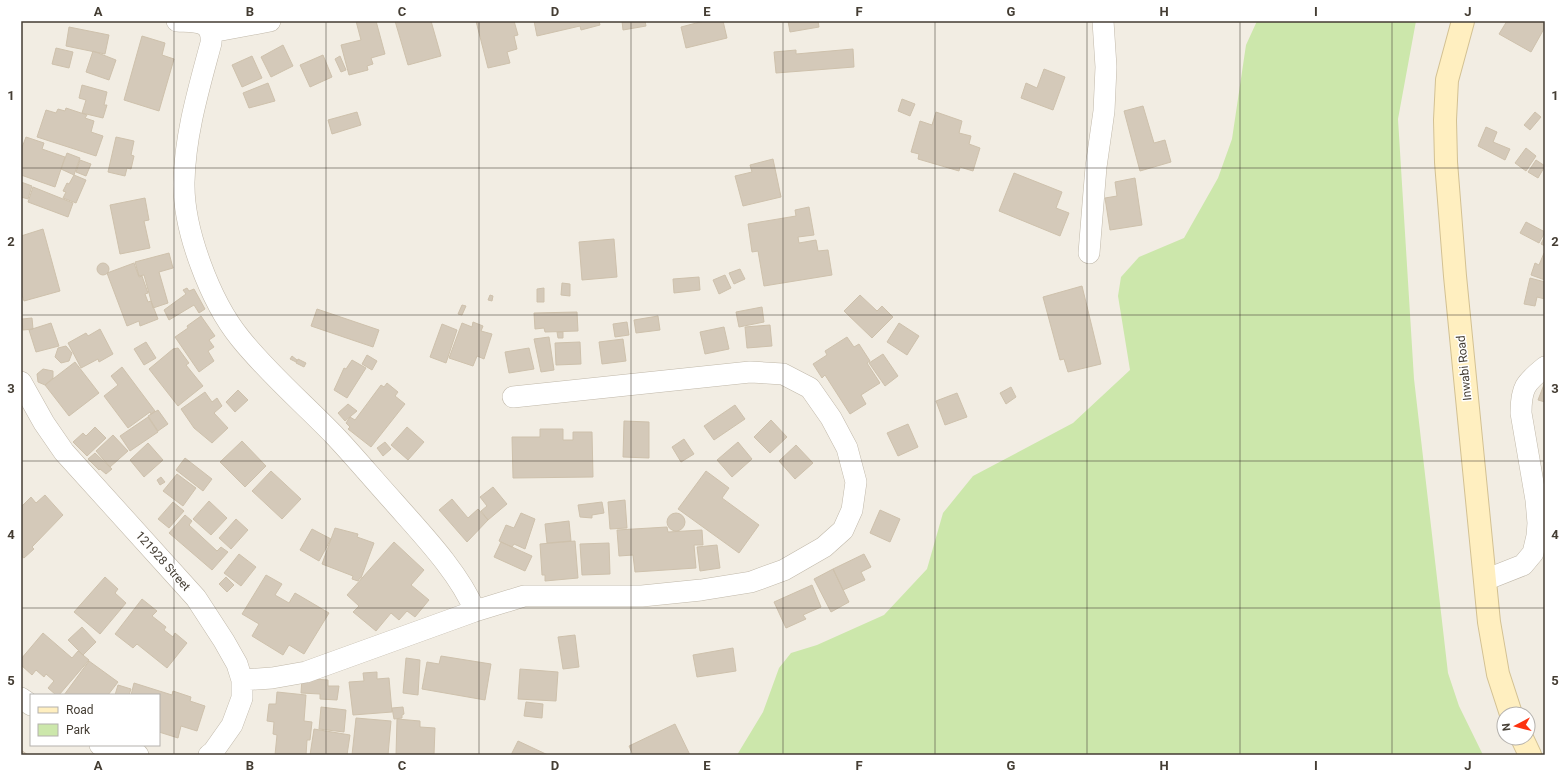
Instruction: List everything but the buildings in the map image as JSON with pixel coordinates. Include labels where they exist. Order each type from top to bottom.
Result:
[{"type":"street","points":[[177,21],[200,23],[208,27],[211,32],[211,43],[186,142],[184,183],[188,223],[198,259],[219,306],[239,337],[265,367],[335,436],[409,519],[461,583],[475,611]]},
{"type":"street","points":[[211,32],[270,21]]},
{"type":"street","points":[[1090,252],[1096,167],[1104,111],[1106,67],[1103,21]]},
{"type":"street","name":"Inwabi Road","points":[[1463,21],[1447,80],[1445,120],[1455,276],[1489,622],[1498,674],[1508,706]]},
{"type":"street","points":[[1485,580],[1522,565],[1533,553],[1538,523],[1521,413],[1521,395],[1526,385],[1545,367]]},
{"type":"street","points":[[242,680],[272,678],[306,672],[475,611],[524,596],[642,596],[701,590],[751,582],[784,570],[824,547],[843,530],[852,510],[856,482],[847,448],[841,436],[831,418],[810,388],[783,374],[750,372],[513,397]]},
{"type":"street","name":"121928 Street","points":[[21,382],[44,423],[64,452],[196,598],[224,640],[237,664],[242,680],[242,698],[232,725],[213,752],[209,755]]},
{"type":"street","points":[[21,698],[30,704]]},
{"type":"street","points":[[104,746],[138,755]]},
{"type":"green space","points":[[1257,21],[1416,21],[1398,119],[1414,379],[1448,673],[1459,706],[1483,755],[737,755],[763,712],[779,668],[791,653],[817,645],[884,615],[927,569],[943,513],[973,476],[1073,423],[1130,370],[1118,296],[1121,277],[1139,257],[1184,238],[1218,178],[1232,139],[1246,45]]}]
